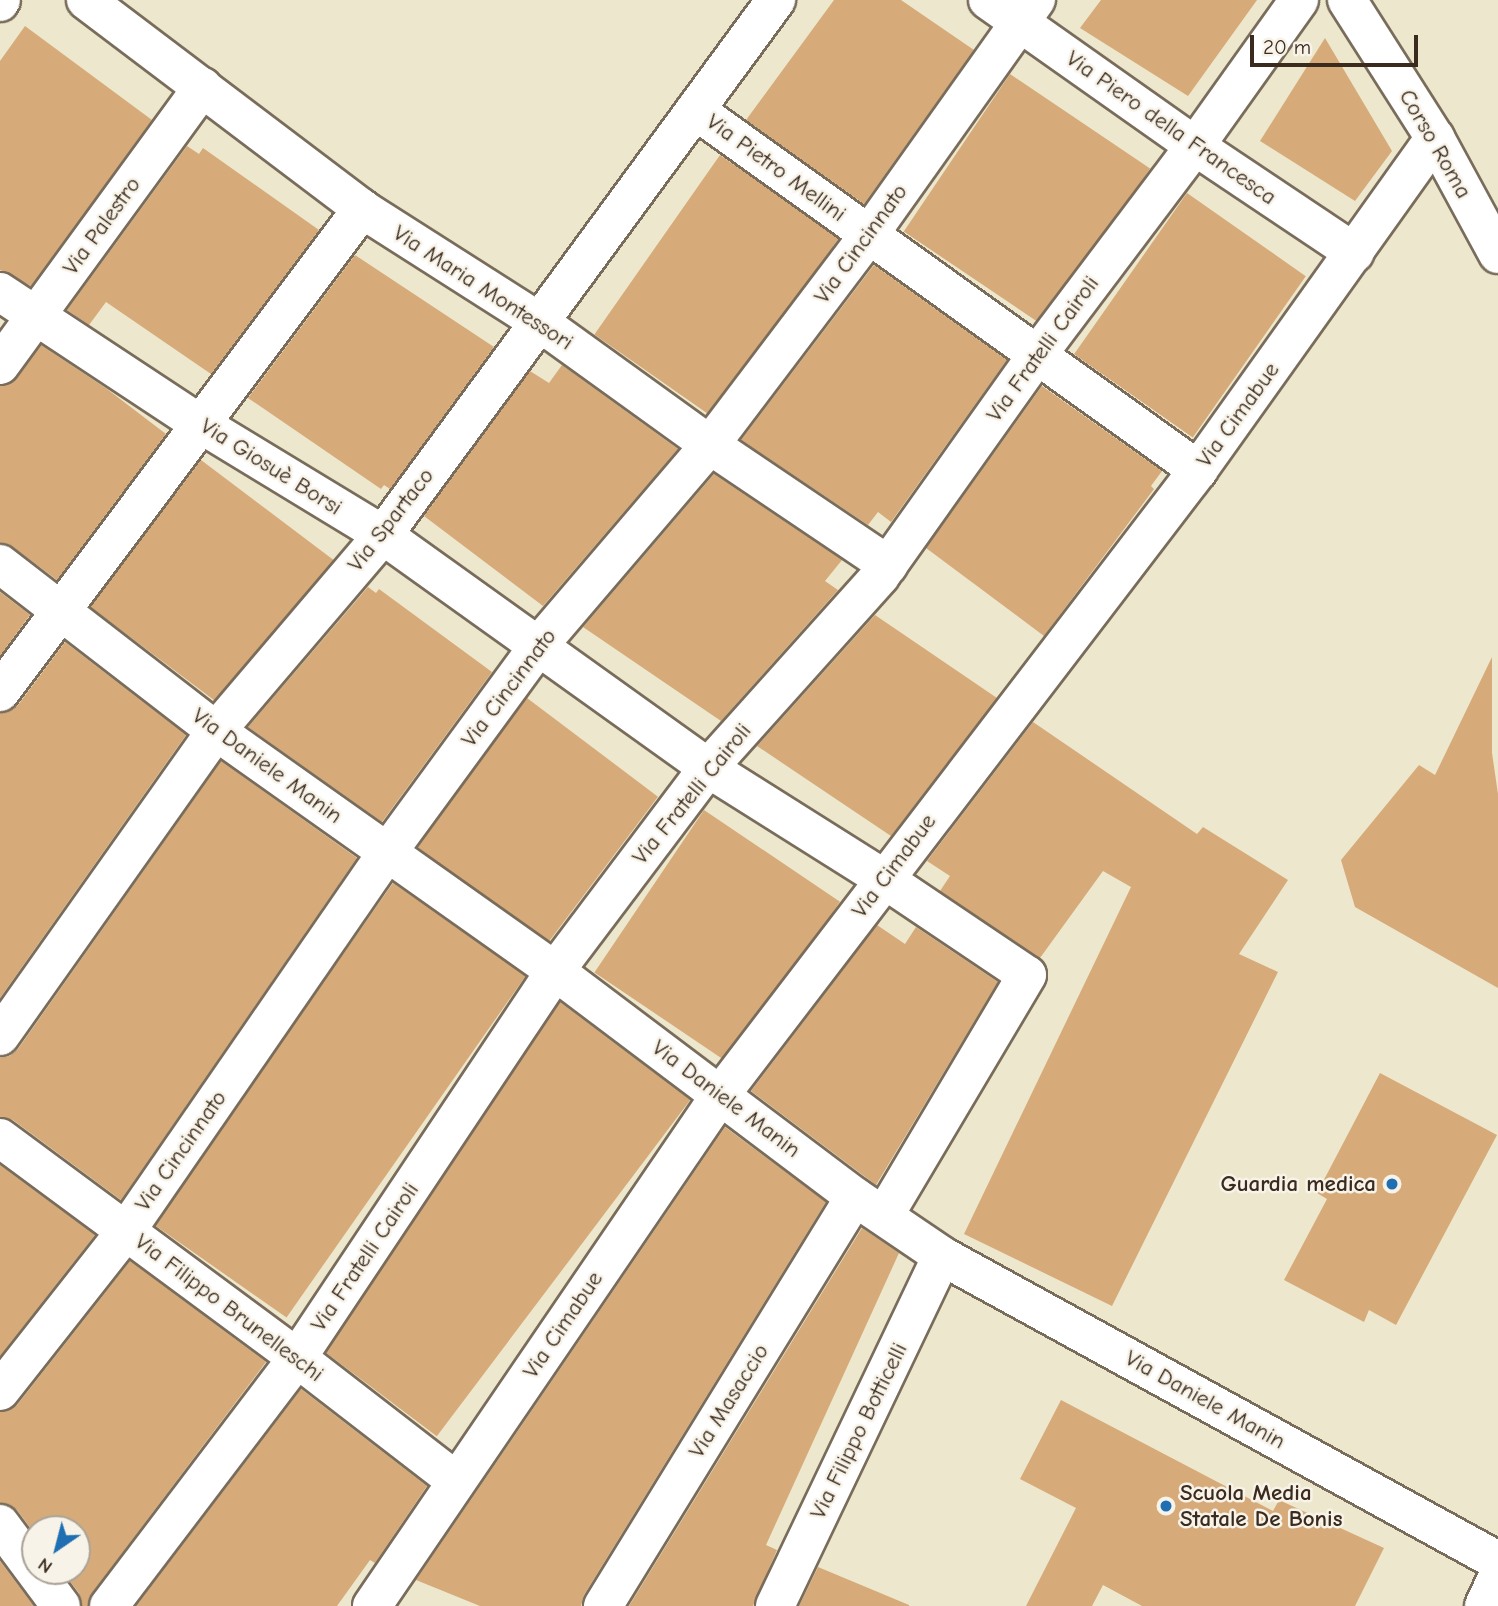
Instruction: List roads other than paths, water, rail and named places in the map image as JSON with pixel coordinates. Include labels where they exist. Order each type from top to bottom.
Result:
[{"type":"street","name":"Via Maria Montessori","points":[[86,0],[362,208],[538,321],[710,445],[888,565]]},
{"type":"street","name":"Via Spartaco","points":[[0,1036],[216,731],[383,535],[776,0]]},
{"type":"street","name":"Via Piero della Francesca","points":[[988,0],[1027,11],[1195,146],[1355,253]]},
{"type":"street","name":"Via Fratelli Cairoli","points":[[109,1606],[297,1358],[555,971],[708,768],[888,565],[1038,354],[1195,146],[1299,0]]},
{"type":"street","name":"Corso Roma","points":[[1347,0],[1435,138],[1498,254]]},
{"type":"street","name":"Via Cincinnato","points":[[0,1391],[125,1231],[387,853],[539,645],[710,445],[869,236],[1027,11]]},
{"type":"street","name":"Via Palestro","points":[[0,365],[203,87]]},
{"type":"street","name":"Via Pietro Mellini","points":[[695,110],[1198,470]]},
{"type":"street","name":"Via Cimabue","points":[[388,1602],[456,1481],[721,1094],[1198,470],[1435,138]]},
{"type":"street","points":[[0,692],[362,208]]},
{"type":"street","name":"Via Giosuè Borsi","points":[[0,292],[199,423],[383,535],[708,768],[884,878],[1027,975],[869,1206]]},
{"type":"street","name":"Via Daniele Manin","points":[[0,564],[216,731],[555,971],[869,1206],[942,1256],[1498,1561]]},
{"type":"street","name":"Via Filippo Brunelleschi","points":[[0,1138],[297,1358],[456,1481]]},
{"type":"street","name":"Via Masaccio","points":[[603,1606],[869,1206]]},
{"type":"street","name":"Via Filippo Botticelli","points":[[775,1606],[942,1256]]},
{"type":"street","points":[[0,1524],[59,1606]]},
{"type":"street","points":[[1484,1606],[1498,1576]]},
{"type":"place","name":"Guardia medica","points":[[1392,1184]]},
{"type":"place","name":"Scuola Media Statale De Bonis","points":[[1166,1506]]}]
